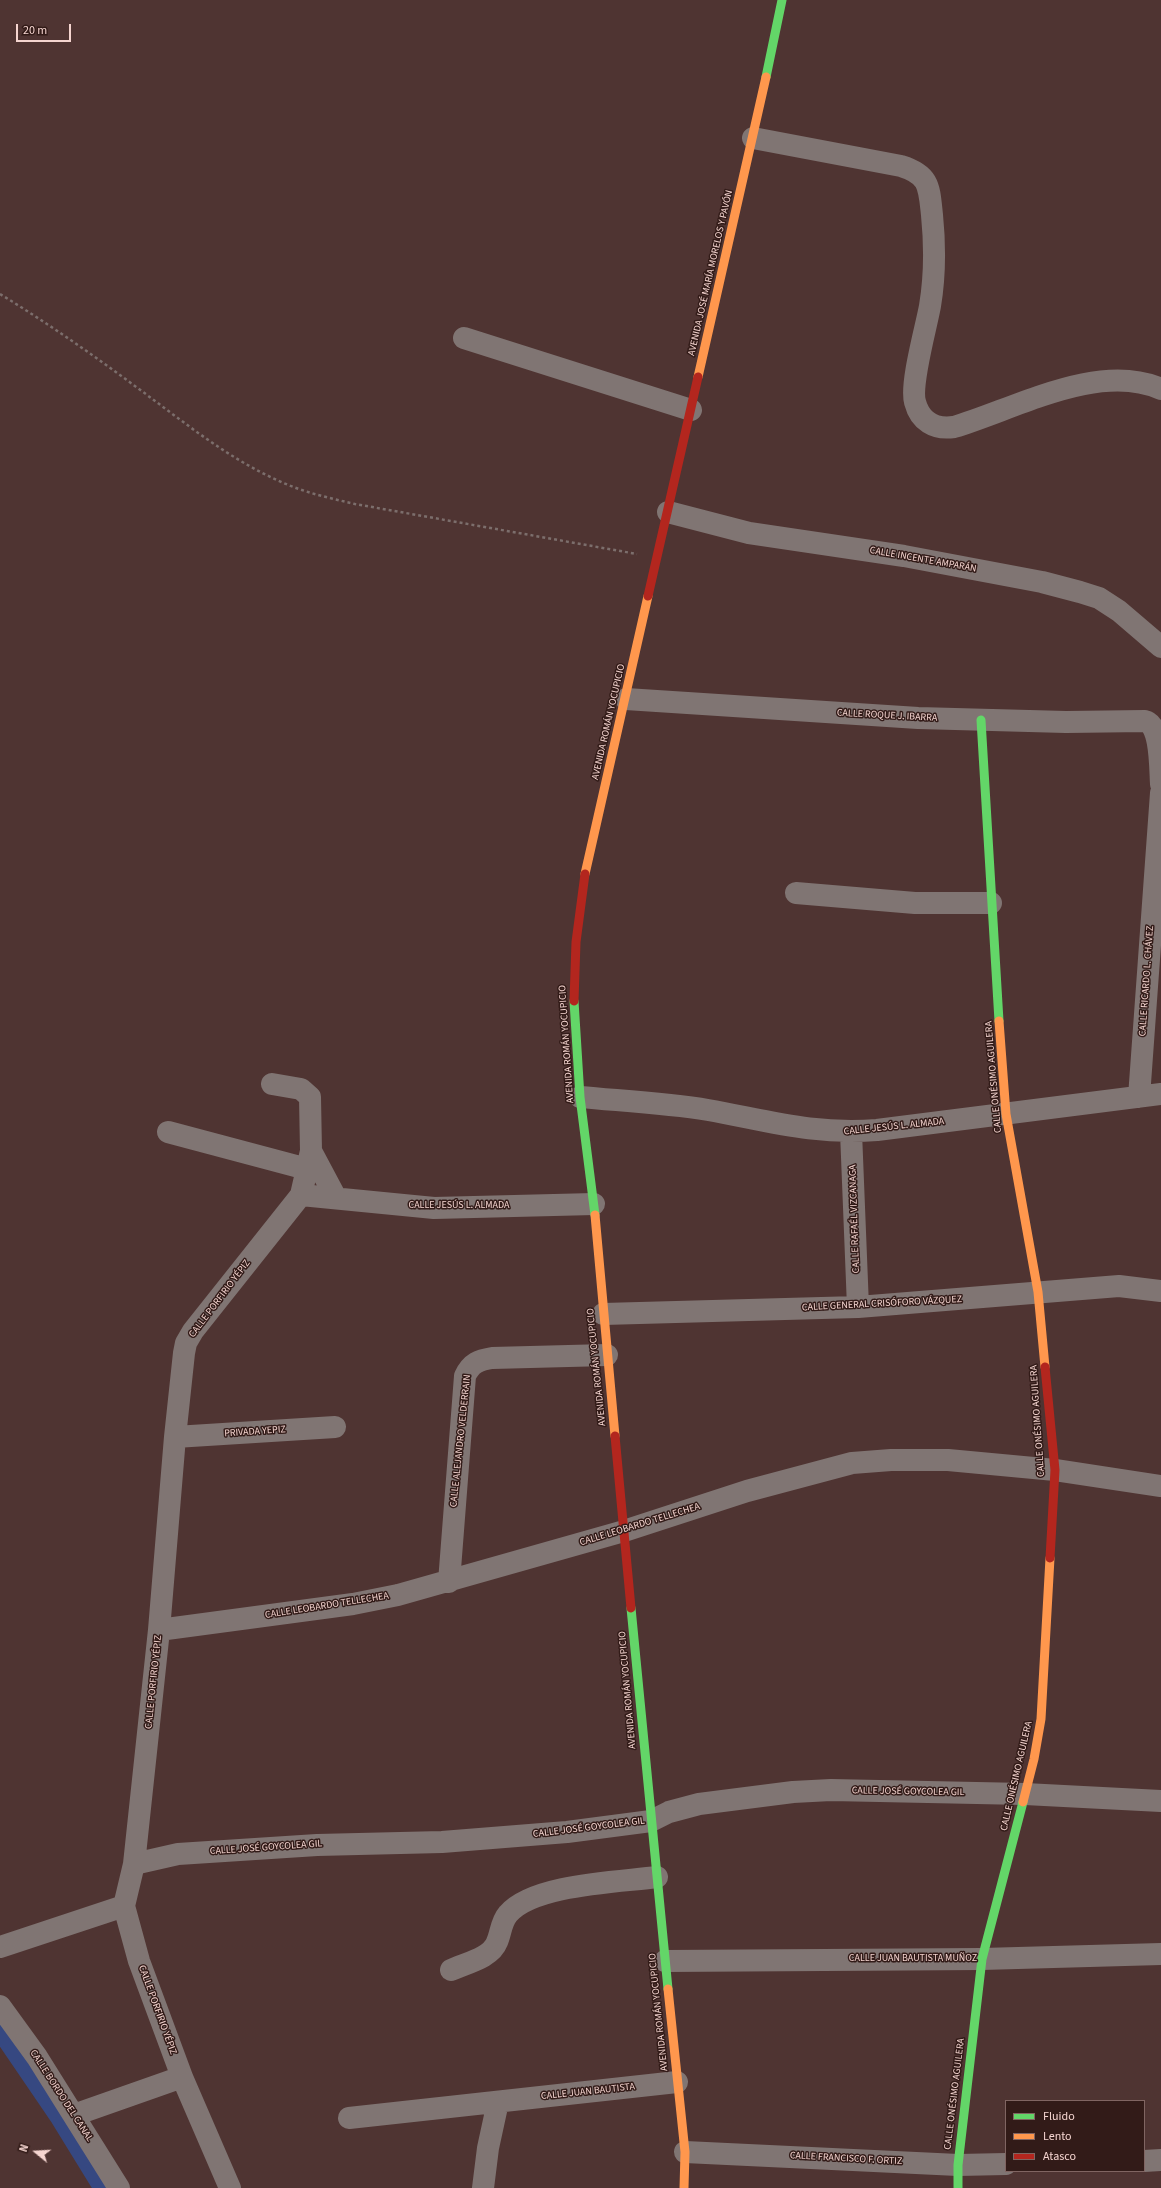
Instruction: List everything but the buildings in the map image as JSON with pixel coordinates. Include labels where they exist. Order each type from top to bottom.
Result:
[{"type":"street","name":"AVENIDA JOSÉ MARÍA MORELOS Y PAVÓN","points":[[658,554],[753,138],[782,0]]},
{"type":"street","points":[[753,138],[901,166],[916,170],[924,178],[929,192],[935,255],[930,304],[914,382],[914,401],[921,417],[932,425],[945,428],[954,427],[1047,395],[1076,387],[1116,379],[1134,381],[1161,389]]},
{"type":"street","points":[[464,338],[691,410]]},
{"type":"street","name":"CALLE INCENTE AMPARÁN","points":[[667,517],[749,533],[904,556],[1042,582],[1098,598],[1120,610],[1159,640]]},
{"type":"street","name":"AVENIDA ROMÁN YOCUPICIO","points":[[658,554],[590,852],[579,911],[574,976],[574,1013],[580,1097],[594,1204],[651,1821],[685,2152],[684,2188]]},
{"type":"street","name":"CALLE ROQUE J. IBARRA","points":[[626,699],[818,712],[982,720],[1066,722],[1149,721],[1158,733],[1161,784]]},
{"type":"street","name":"CALLE ONÉSIMO AGUILERA","points":[[958,2188],[958,2165],[982,1959],[1025,1794],[1041,1719],[1055,1470],[1038,1292],[1006,1114],[991,903],[982,720]]},
{"type":"street","name":"CALLE RICARDO L. CHÁVEZ","points":[[1139,1097],[1161,794]]},
{"type":"street","points":[[796,893],[915,903],[991,903]]},
{"type":"street","points":[[272,1084],[297,1088],[310,1097],[309,1160],[301,1195]]},
{"type":"street","name":"CALLE JESÚS L. ALMADA","points":[[580,1097],[689,1107],[784,1126],[851,1132],[1161,1094]]},
{"type":"street","points":[[168,1132],[309,1160],[336,1198]]},
{"type":"street","name":"CALLE RAFAÉL VIZCANAGA","points":[[851,1132],[858,1307]]},
{"type":"street","name":"CALLE JESÚS L. ALMADA","points":[[301,1195],[434,1208],[594,1204]]},
{"type":"street","name":"CALLE PORFIRIO YÉPIZ","points":[[230,2188],[182,2077],[139,1961],[124,1906],[134,1864],[159,1630],[175,1437],[186,1343],[193,1331],[301,1195]]},
{"type":"street","name":"CALLE GENERAL CRISÓFORO VÁZQUEZ","points":[[603,1314],[858,1307],[1119,1286],[1161,1291]]},
{"type":"street","name":"CALLE ALEJANDRO VELDERRAIN","points":[[448,1582],[466,1376],[469,1367],[483,1359],[492,1358],[607,1356]]},
{"type":"street","name":"PRIVADA YEPIZ","points":[[175,1437],[335,1427]]},
{"type":"street","name":"CALLE LEOBARDO TELLECHEA","points":[[159,1630],[353,1604],[398,1595],[624,1531],[747,1491],[852,1463],[891,1460],[941,1460],[1055,1470],[1161,1486]]},
{"type":"street","name":"CALLE LEOBARDO TELLECHEA","points":[[1123,1481],[1161,1499]]},
{"type":"street","name":"CALLE JOSÉ GOYCOLEA GIL","points":[[134,1864],[178,1854],[317,1844],[442,1842],[567,1832],[651,1821],[669,1812],[699,1804],[793,1792],[831,1790],[1025,1794],[1161,1801]]},
{"type":"street","points":[[451,1970],[490,1952],[497,1943],[503,1922],[508,1913],[537,1896],[560,1889],[657,1877]]},
{"type":"street","points":[[0,1947],[124,1906]]},
{"type":"street","name":"CALLE JUAN BAUTISTA MUÑOZ","points":[[665,1961],[982,1959],[1161,1954]]},
{"type":"street","name":"CALLE BORDO DEL CANAL","points":[[0,2006],[37,2056],[119,2188]]},
{"type":"street","points":[[74,2115],[182,2077]]},
{"type":"street","name":"CALLE JUAN BAUTISTA","points":[[350,2118],[677,2082]]},
{"type":"street","points":[[483,2188],[488,2148],[498,2102]]},
{"type":"street","name":"CALLE FRANCISCO F. ORTIZ","points":[[685,2152],[958,2165],[1005,2164]]},
{"type":"street","points":[[1145,2161],[1161,2160]]},
{"type":"path","points":[[0,294],[38,317],[100,360],[195,431],[253,468],[278,481],[317,495],[355,504],[658,554]]},
{"type":"waterway","points":[[0,2030],[60,2118],[103,2188]]},
{"type":"traffic: fast","points":[[766,77],[782,0]]},
{"type":"traffic: fast","points":[[981,720],[999,1021]]},
{"type":"traffic: fast","points":[[574,1001],[580,1097],[595,1215]]},
{"type":"traffic: fast","points":[[631,1608],[668,1989]]},
{"type":"traffic: fast","points":[[958,2188],[958,2165],[982,1959],[1023,1802]]},
{"type":"traffic: slow","points":[[698,377],[766,77]]},
{"type":"traffic: slow","points":[[585,874],[648,596]]},
{"type":"traffic: slow","points":[[999,1021],[1006,1114],[1038,1292],[1045,1367]]},
{"type":"traffic: slow","points":[[595,1215],[615,1436]]},
{"type":"traffic: slow","points":[[1023,1802],[1034,1759],[1041,1719],[1050,1558]]},
{"type":"traffic: slow","points":[[668,1989],[685,2152],[684,2188]]},
{"type":"traffic: jam","points":[[648,596],[698,377]]},
{"type":"traffic: jam","points":[[574,1001],[576,942],[585,874]]},
{"type":"traffic: jam","points":[[1045,1367],[1055,1470],[1050,1558]]},
{"type":"traffic: jam","points":[[615,1436],[631,1608]]}]
